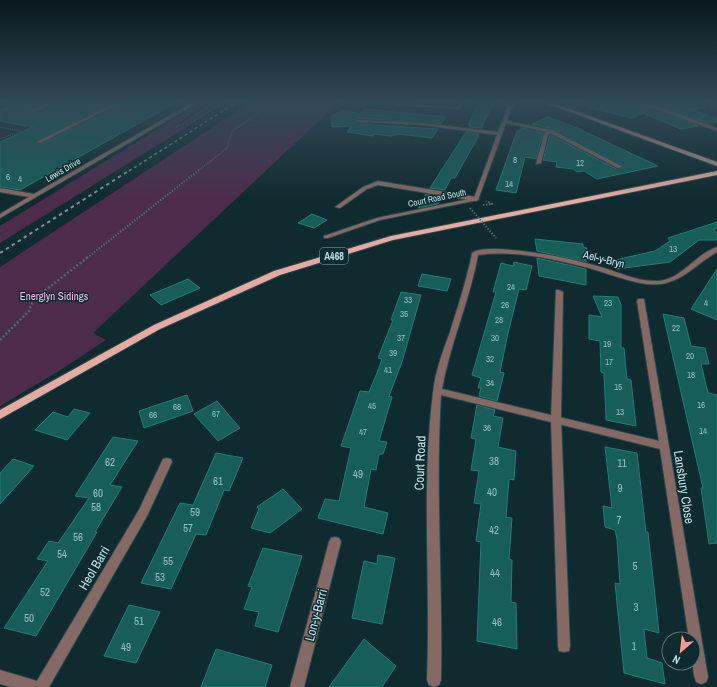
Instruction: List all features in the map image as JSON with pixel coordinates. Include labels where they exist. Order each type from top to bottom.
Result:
[{"type":"main road","points":[[634,134],[717,164]]},
{"type":"main road","name":"A468","points":[[0,415],[157,327],[277,273],[391,238],[717,173]]},
{"type":"street","points":[[38,142],[54,134]]},
{"type":"street","name":"Lewis Drive","points":[[0,216],[141,134]]},
{"type":"street","name":"Court Road South","points":[[326,237],[379,219],[476,199],[500,134]]},
{"type":"street","points":[[538,163],[546,134]]},
{"type":"street","points":[[556,134],[620,167]]},
{"type":"street","points":[[338,207],[365,188],[378,183],[476,199]]},
{"type":"street","points":[[0,190],[34,196]]},
{"type":"street","name":"Ael-y-Bryn","points":[[476,253],[489,250],[543,257],[587,265],[647,282],[661,283],[673,280],[717,249]]},
{"type":"street","name":"Court Road","points":[[434,680],[436,640],[432,512],[437,391],[448,347],[472,271],[476,253]]},
{"type":"street","points":[[559,292],[556,419],[564,646]]},
{"type":"street","name":"Lansbury Close","points":[[641,301],[701,677]]},
{"type":"street","points":[[437,391],[663,446]]},
{"type":"street","name":"Heol Barri","points":[[41,687],[143,513],[167,462]]},
{"type":"street","name":"Lon-y-Barri","points":[[296,687],[335,542]]},
{"type":"street","points":[[0,677],[35,687]]},
{"type":"path","points":[[0,139],[12,134]]},
{"type":"path","points":[[0,340],[29,311],[33,300],[227,148],[231,134]]},
{"type":"path","points":[[470,208],[496,238]]},
{"type":"green space","points":[[150,134],[175,134],[0,243],[0,226]]},
{"type":"green space","name":"Energlyn Sidings","points":[[202,134],[305,134],[93,333],[106,340],[62,369],[0,406],[0,267]]},
{"type":"building","points":[[17,134],[50,134],[35,142],[40,144],[60,134],[120,134],[20,190],[0,187],[0,142]]},
{"type":"building","points":[[360,134],[375,134],[373,136]]},
{"type":"building","points":[[375,134],[399,134],[390,136]]},
{"type":"building","points":[[399,134],[435,134],[432,138]]},
{"type":"building","points":[[465,134],[479,134],[455,178],[451,178],[445,190],[430,188]]},
{"type":"building","points":[[516,134],[543,134],[536,159],[525,157],[516,193],[496,190]]},
{"type":"building","points":[[562,134],[590,134],[658,166],[597,179],[584,171],[577,172],[573,169],[556,167],[557,162],[543,160],[550,135],[617,169],[624,167]]},
{"type":"building","points":[[426,194],[442,197],[438,204],[418,208]]},
{"type":"building","points":[[312,214],[327,220],[314,228],[298,223]]},
{"type":"building","points":[[717,222],[717,228],[714,230],[717,233],[717,240],[699,240],[670,262],[617,269],[615,260],[655,251],[670,241],[668,238]]},
{"type":"building","points":[[535,239],[583,244],[583,247],[587,248],[586,262],[537,251]]},
{"type":"building","points":[[537,258],[586,269],[586,285],[539,276]]},
{"type":"building","points":[[514,262],[532,266],[526,290],[519,289],[500,372],[504,373],[497,401],[479,396],[481,388],[478,388],[481,378],[472,375],[496,292],[493,292],[501,263],[513,266]]},
{"type":"building","points":[[717,269],[717,320],[691,309]]},
{"type":"building","points":[[422,274],[451,279],[447,291],[418,286]]},
{"type":"building","points":[[188,279],[200,288],[161,305],[150,295]]},
{"type":"building","points":[[401,292],[421,295],[402,362],[389,396],[392,397],[379,441],[387,442],[383,454],[379,454],[376,470],[371,469],[364,507],[388,513],[383,534],[318,518],[325,499],[339,501],[351,448],[341,446],[360,391],[369,392],[377,373],[382,359],[378,358],[393,320],[391,320]]},
{"type":"building","points":[[593,296],[618,297],[621,305],[621,348],[624,348],[627,379],[631,380],[636,426],[606,420],[604,373],[601,372],[600,341],[589,339],[589,315],[602,317]]},
{"type":"building","points":[[663,314],[684,318],[691,346],[705,348],[709,364],[701,364],[708,393],[717,395],[717,543],[709,544],[701,488],[703,488]]},
{"type":"building","points":[[187,395],[193,411],[144,428],[139,411]]},
{"type":"building","points":[[217,401],[240,428],[218,441],[194,414]]},
{"type":"building","points":[[477,405],[495,410],[493,416],[503,418],[498,447],[516,451],[514,480],[509,479],[506,517],[512,518],[509,559],[512,560],[511,602],[516,603],[517,649],[477,641],[481,542],[476,541],[481,504],[474,503],[479,471],[471,470],[476,439],[471,438]]},
{"type":"building","points":[[74,409],[90,413],[67,440],[35,430],[53,412],[68,417]]},
{"type":"building","points":[[113,437],[138,441],[110,485],[122,487],[95,532],[97,532],[36,636],[4,628],[48,561],[37,559],[49,541],[58,543],[89,498],[75,496]]},
{"type":"building","points":[[605,447],[637,453],[646,532],[648,532],[659,633],[644,629],[647,658],[661,663],[661,671],[663,671],[665,684],[624,673],[615,583],[620,584],[617,539],[615,530],[605,527],[603,506],[612,508]]},
{"type":"building","points":[[216,453],[243,458],[229,491],[224,490],[206,535],[196,534],[171,589],[141,583],[180,503],[193,505]]},
{"type":"building","points":[[13,459],[34,466],[0,504],[0,473]]},
{"type":"building","points":[[283,489],[302,509],[270,533],[251,528],[259,509],[257,507]]},
{"type":"building","points":[[263,548],[302,556],[278,632],[255,626],[259,612],[244,609],[252,587],[248,586]]},
{"type":"building","points":[[378,555],[395,558],[382,624],[352,618],[364,561],[377,564]]},
{"type":"building","points":[[129,605],[160,612],[136,663],[104,656]]},
{"type":"building","points":[[364,639],[396,666],[382,687],[329,687]]},
{"type":"building","points":[[216,649],[272,665],[265,687],[201,687]]},
{"type":"railway","points":[[129,171],[187,134]]},
{"type":"railway","points":[[0,253],[130,170]]}]
